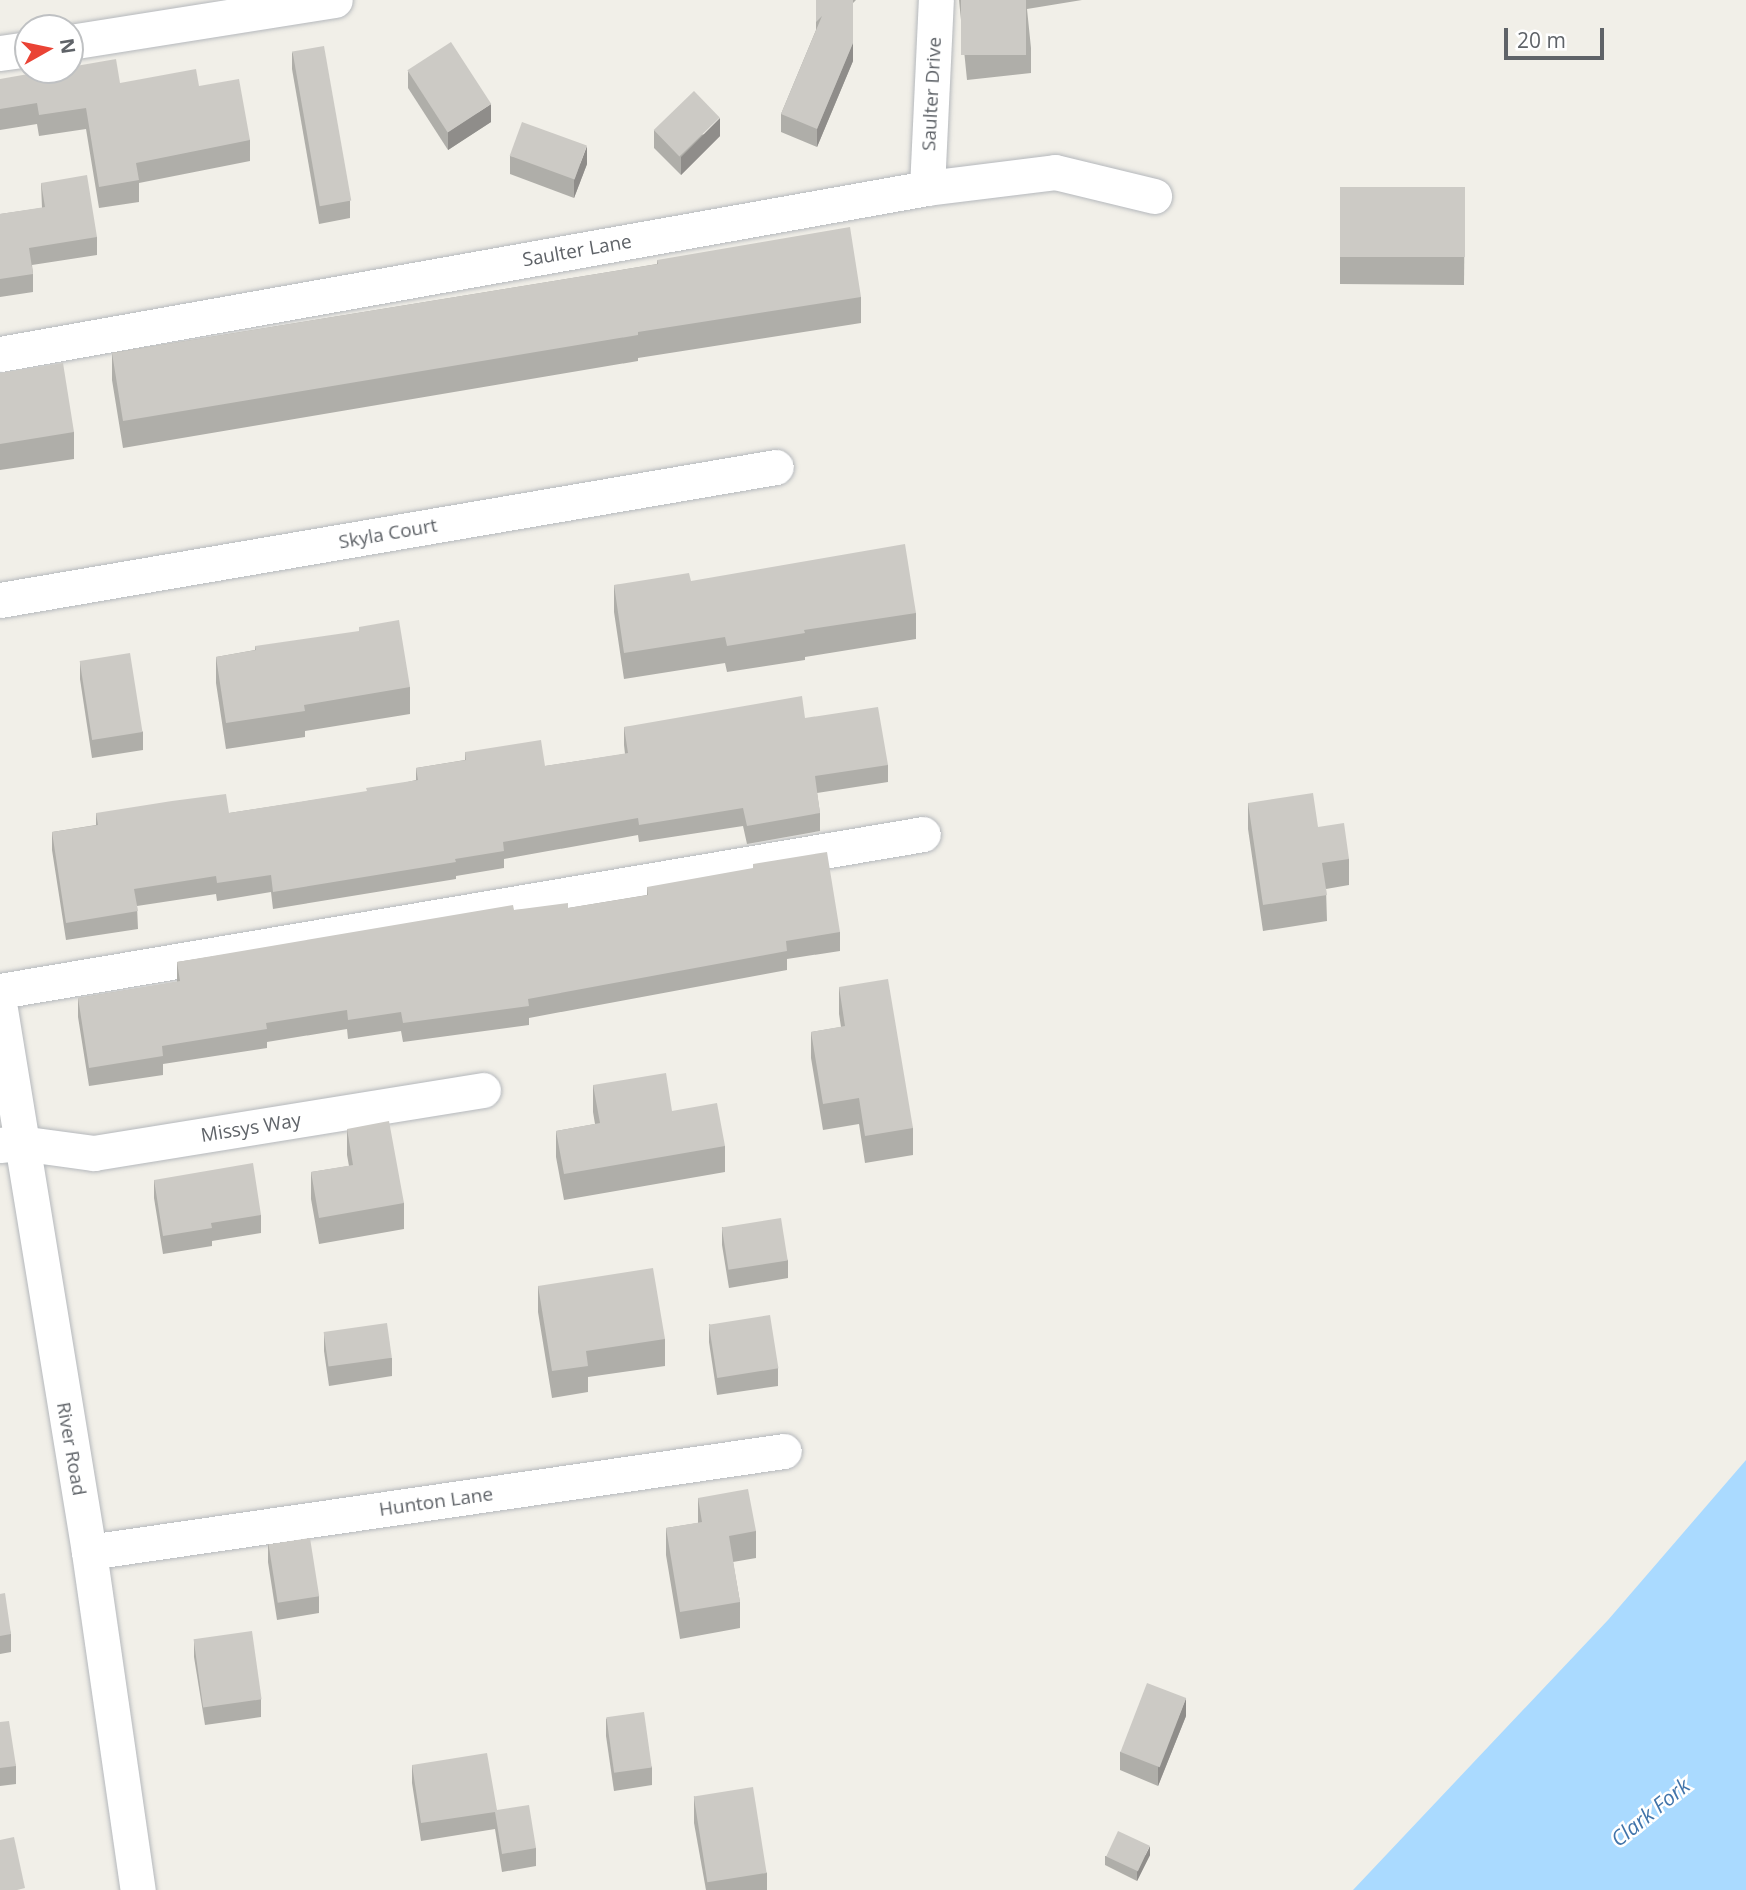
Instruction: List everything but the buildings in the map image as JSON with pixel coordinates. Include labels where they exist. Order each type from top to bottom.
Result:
[{"type":"street","points":[[84,40],[335,0]]},
{"type":"street","name":"Saulter Drive","points":[[927,188],[936,0]]},
{"type":"street","name":"Saulter Lane","points":[[0,354],[927,188],[1055,172],[1154,196]]},
{"type":"street","name":"Skyla Court","points":[[0,600],[776,467]]},
{"type":"street","points":[[0,990],[923,834]]},
{"type":"street","name":"River Road","points":[[0,1009],[10,1144],[89,1552],[138,1890]]},
{"type":"street","name":"Missys Way","points":[[10,1144],[94,1153],[483,1090]]},
{"type":"street","name":"Hunton Lane","points":[[89,1552],[784,1451]]},
{"type":"water","name":"Clark Fork","points":[[1746,1460],[1746,1890],[1353,1890],[1608,1620]]}]
